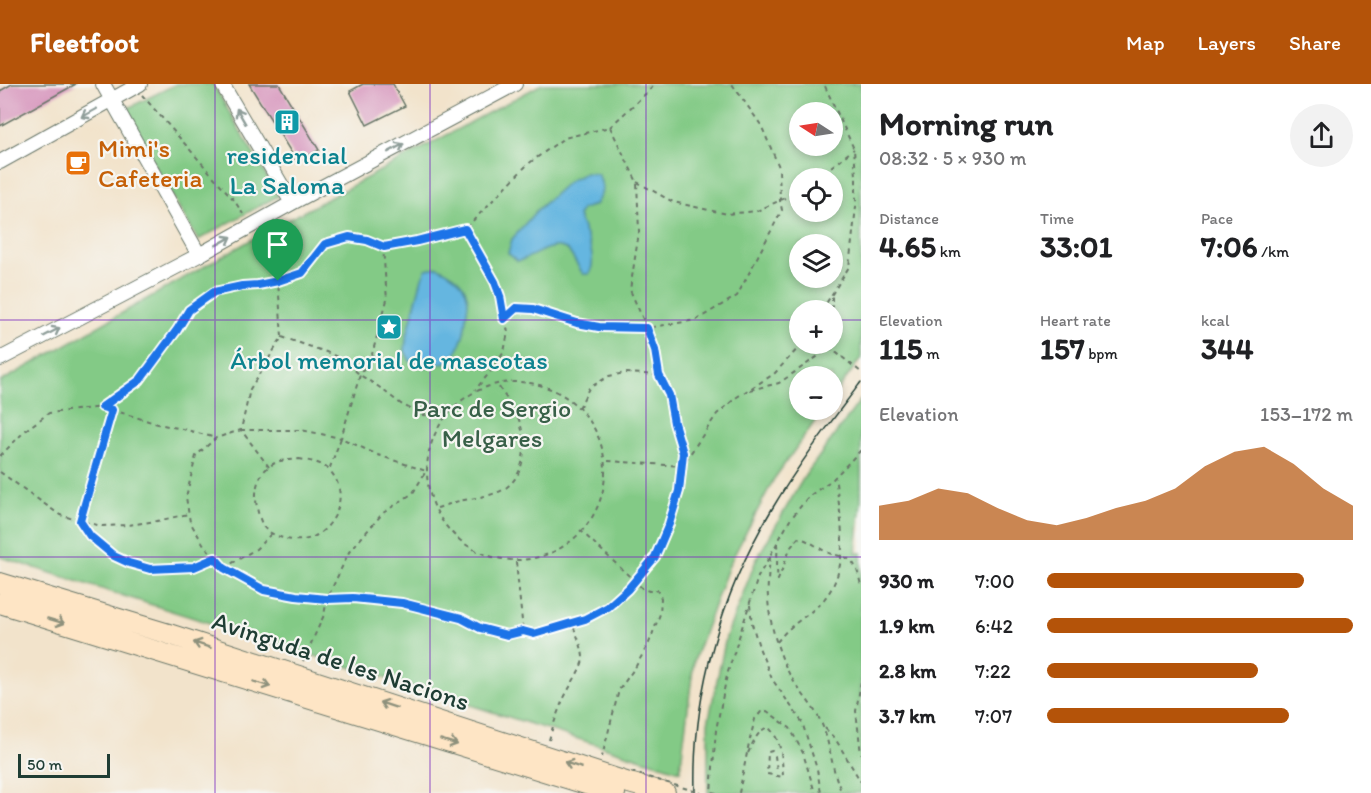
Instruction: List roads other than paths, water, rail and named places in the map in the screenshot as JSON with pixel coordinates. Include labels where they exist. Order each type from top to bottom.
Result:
[{"type":"street","points":[[103,84],[200,255]]},
{"type":"street","points":[[222,84],[292,203]]},
{"type":"street","points":[[0,359],[200,255],[292,203],[515,84]]},
{"type":"street","points":[[0,162],[137,85]]},
{"type":"street","name":"Avinguda de les Nacions","points":[[0,583],[172,635],[625,782]]},
{"type":"street","name":"Avinguda de les Nacions","points":[[0,603],[665,793]]},
{"type":"water","points":[[585,173],[597,174],[602,186],[595,205],[582,209],[578,216],[591,253],[592,267],[589,274],[583,274],[568,250],[560,247],[549,248],[517,261],[508,253],[512,239],[536,211],[569,181]]},
{"type":"water","points":[[438,267],[453,276],[465,289],[468,301],[465,329],[460,345],[451,361],[423,367],[410,361],[405,351],[406,339],[426,269]]},
{"type":"tram line","points":[[695,793],[695,756],[705,682],[724,610],[738,575],[782,493],[861,382]]},
{"type":"place","name":"residencial La Saloma","points":[[287,122]]},
{"type":"place","name":"Mimi's Cafeteria","points":[[78,163]]},
{"type":"place","name":"Árbol memorial de mascotas","points":[[389,327]]},
{"type":"park label","name":"Parc de Sergio Melgares","points":[[492,423]]}]
